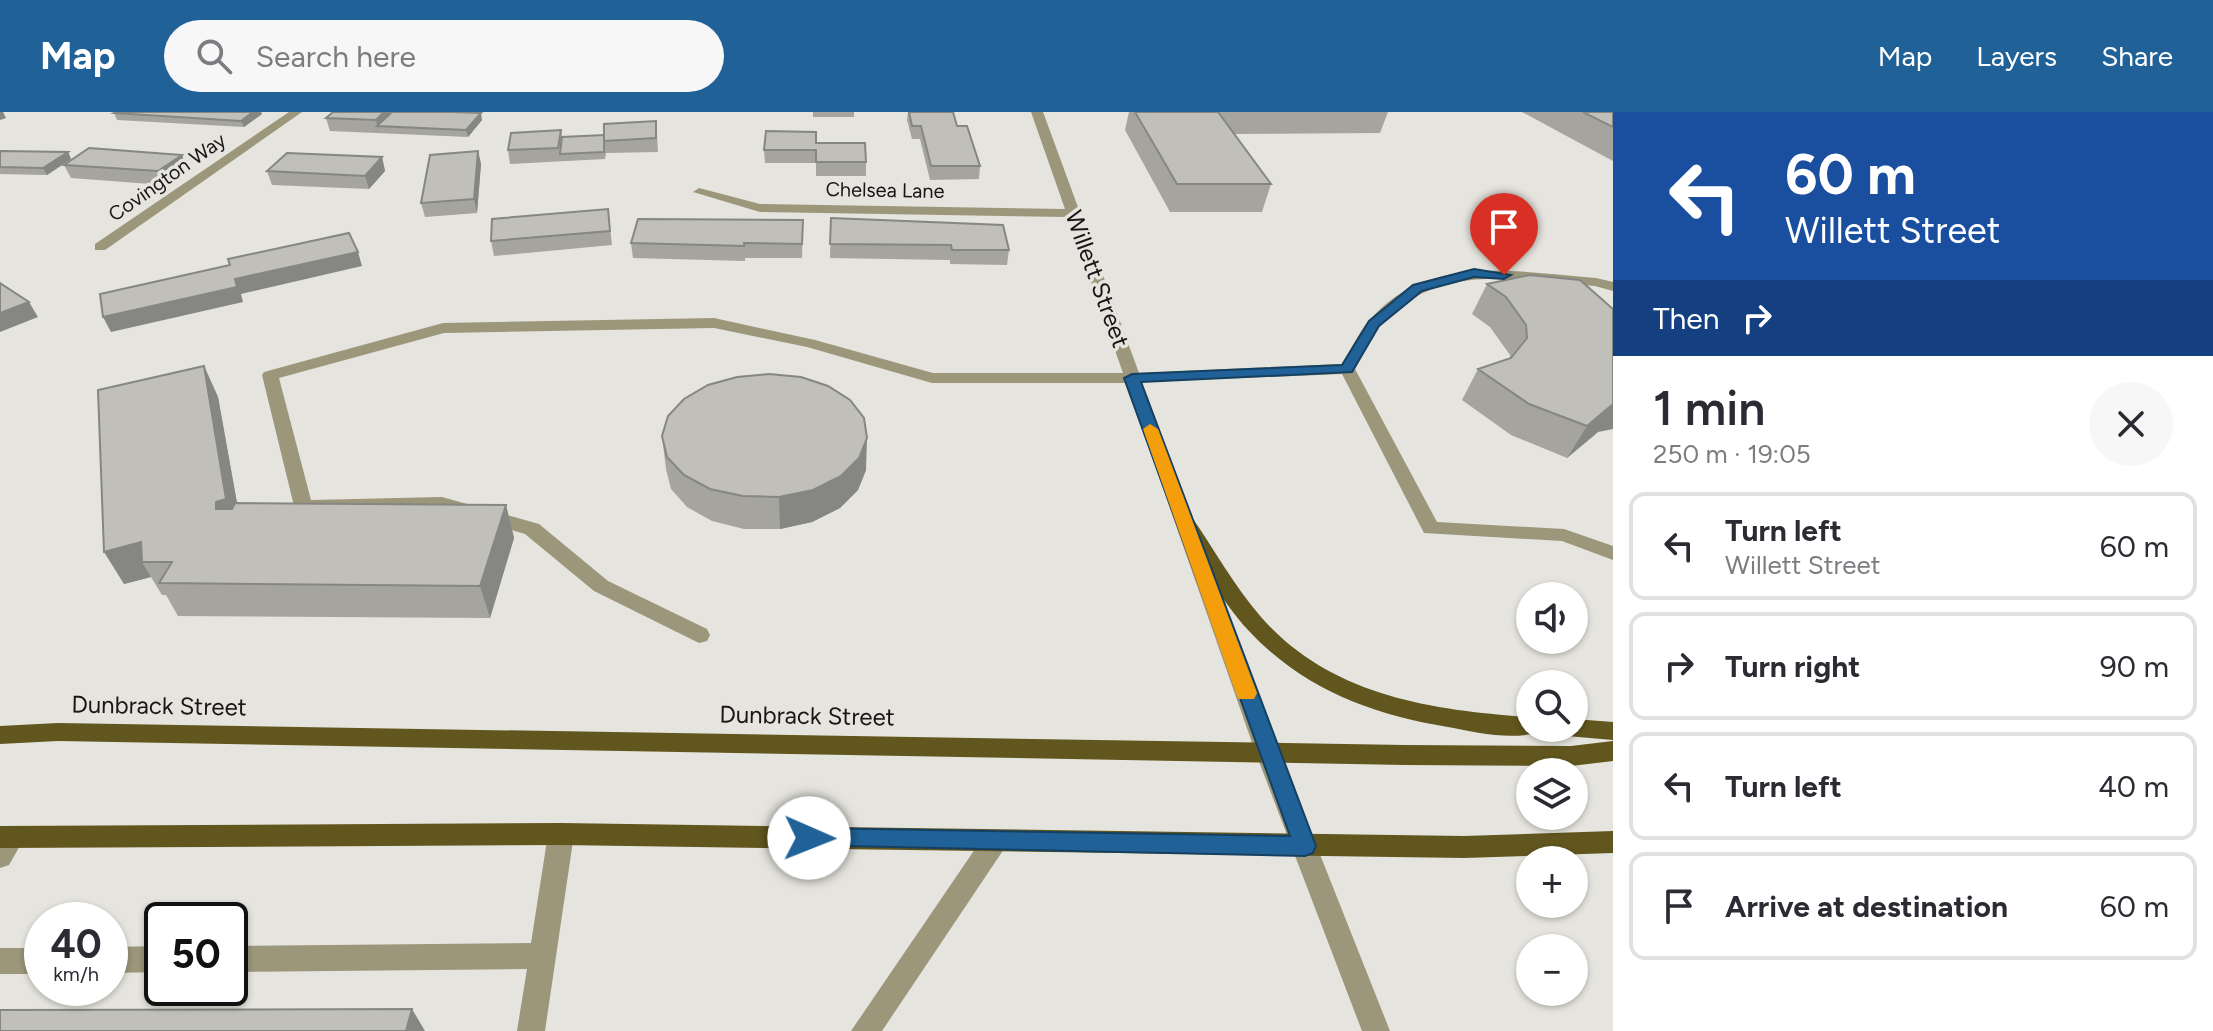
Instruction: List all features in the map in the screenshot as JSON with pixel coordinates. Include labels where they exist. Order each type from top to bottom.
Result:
[{"type":"main road","points":[[1184,520],[1256,624],[1290,657],[1335,686],[1387,708],[1447,721],[1516,725]]},
{"type":"main road","points":[[1588,730],[1613,731]]},
{"type":"main road","name":"Dunbrack Street","points":[[0,735],[58,732],[1571,756],[1613,751]]},
{"type":"main road","points":[[4,844],[561,834],[1305,846],[1464,847],[1613,842]]},
{"type":"street","name":"Covington Way","points":[[100,247],[296,112]]},
{"type":"street","name":"Willett Street","points":[[1037,112],[1267,751],[1376,1031]]},
{"type":"street","name":"Chelsea Lane","points":[[699,192],[760,208],[1073,213]]},
{"type":"street","points":[[1347,369],[1374,324],[1417,288],[1474,273],[1596,282],[1613,287]]},
{"type":"street","points":[[699,635],[601,586],[532,529],[442,503],[303,506],[270,375],[443,328],[675,323],[714,323],[810,343],[932,378],[1132,378],[1347,369]]},
{"type":"street","points":[[1347,369],[1431,528],[1564,535],[1613,553]]},
{"type":"street","points":[[531,1031],[561,834]]},
{"type":"street","points":[[865,1031],[995,841]]},
{"type":"street","points":[[248,959],[543,956]]},
{"type":"street","points":[[0,961],[24,961]]},
{"type":"building","points":[[116,112],[253,112],[241,121]]},
{"type":"building","points":[[333,112],[384,112],[376,120],[326,118]]},
{"type":"building","points":[[392,112],[481,113],[466,130],[377,126]]},
{"type":"building","points":[[909,112],[953,112],[957,126],[967,126],[980,166],[931,166],[921,126],[912,126]]},
{"type":"building","points":[[1135,112],[1218,112],[1271,184],[1177,184]]},
{"type":"building","points":[[1583,112],[1613,112],[1613,127]]},
{"type":"building","points":[[656,121],[656,138],[604,141],[604,124]]},
{"type":"building","points":[[561,130],[558,148],[508,150],[511,133]]},
{"type":"building","points":[[766,131],[816,132],[816,143],[865,143],[866,162],[816,162],[816,150],[764,150]]},
{"type":"building","points":[[604,135],[604,152],[560,154],[562,137]]},
{"type":"building","points":[[89,148],[182,155],[158,171],[64,165]]},
{"type":"building","points":[[0,151],[68,152],[43,168],[0,167]]},
{"type":"building","points":[[478,151],[474,199],[421,203],[430,155]]},
{"type":"building","points":[[287,153],[382,157],[365,176],[267,171]]},
{"type":"building","points":[[608,209],[610,231],[491,241],[492,219]]},
{"type":"building","points":[[831,218],[1003,225],[1009,250],[952,250],[951,245],[830,244]]},
{"type":"building","points":[[638,219],[803,220],[802,244],[631,243]]},
{"type":"building","points":[[349,233],[358,252],[235,279],[237,287],[103,317],[100,294],[230,265],[228,259]]},
{"type":"building","points":[[1530,275],[1580,280],[1613,309],[1613,404],[1587,426],[1529,404],[1478,369],[1511,358],[1527,338],[1526,325],[1506,297],[1487,284]]},
{"type":"building","points":[[0,283],[29,302],[0,313]]},
{"type":"building","points":[[204,366],[226,499],[216,502],[216,509],[232,509],[235,503],[506,505],[480,586],[159,583],[172,562],[142,562],[141,542],[104,552],[98,390]]},
{"type":"building","points":[[769,374],[801,377],[828,386],[850,400],[864,418],[867,438],[859,458],[841,476],[813,490],[779,497],[743,496],[710,489],[684,475],[667,457],[662,436],[668,416],[684,399],[708,385],[737,377]]},
{"type":"building","points":[[412,1009],[406,1031],[0,1031],[0,1010]]},
{"type":"slow traffic","points":[[1150,429],[1246,693]]},
{"type":"route","points":[[809,838],[1305,846],[1267,751],[1132,378],[1347,369],[1374,324],[1417,288],[1474,273],[1504,275]]}]
